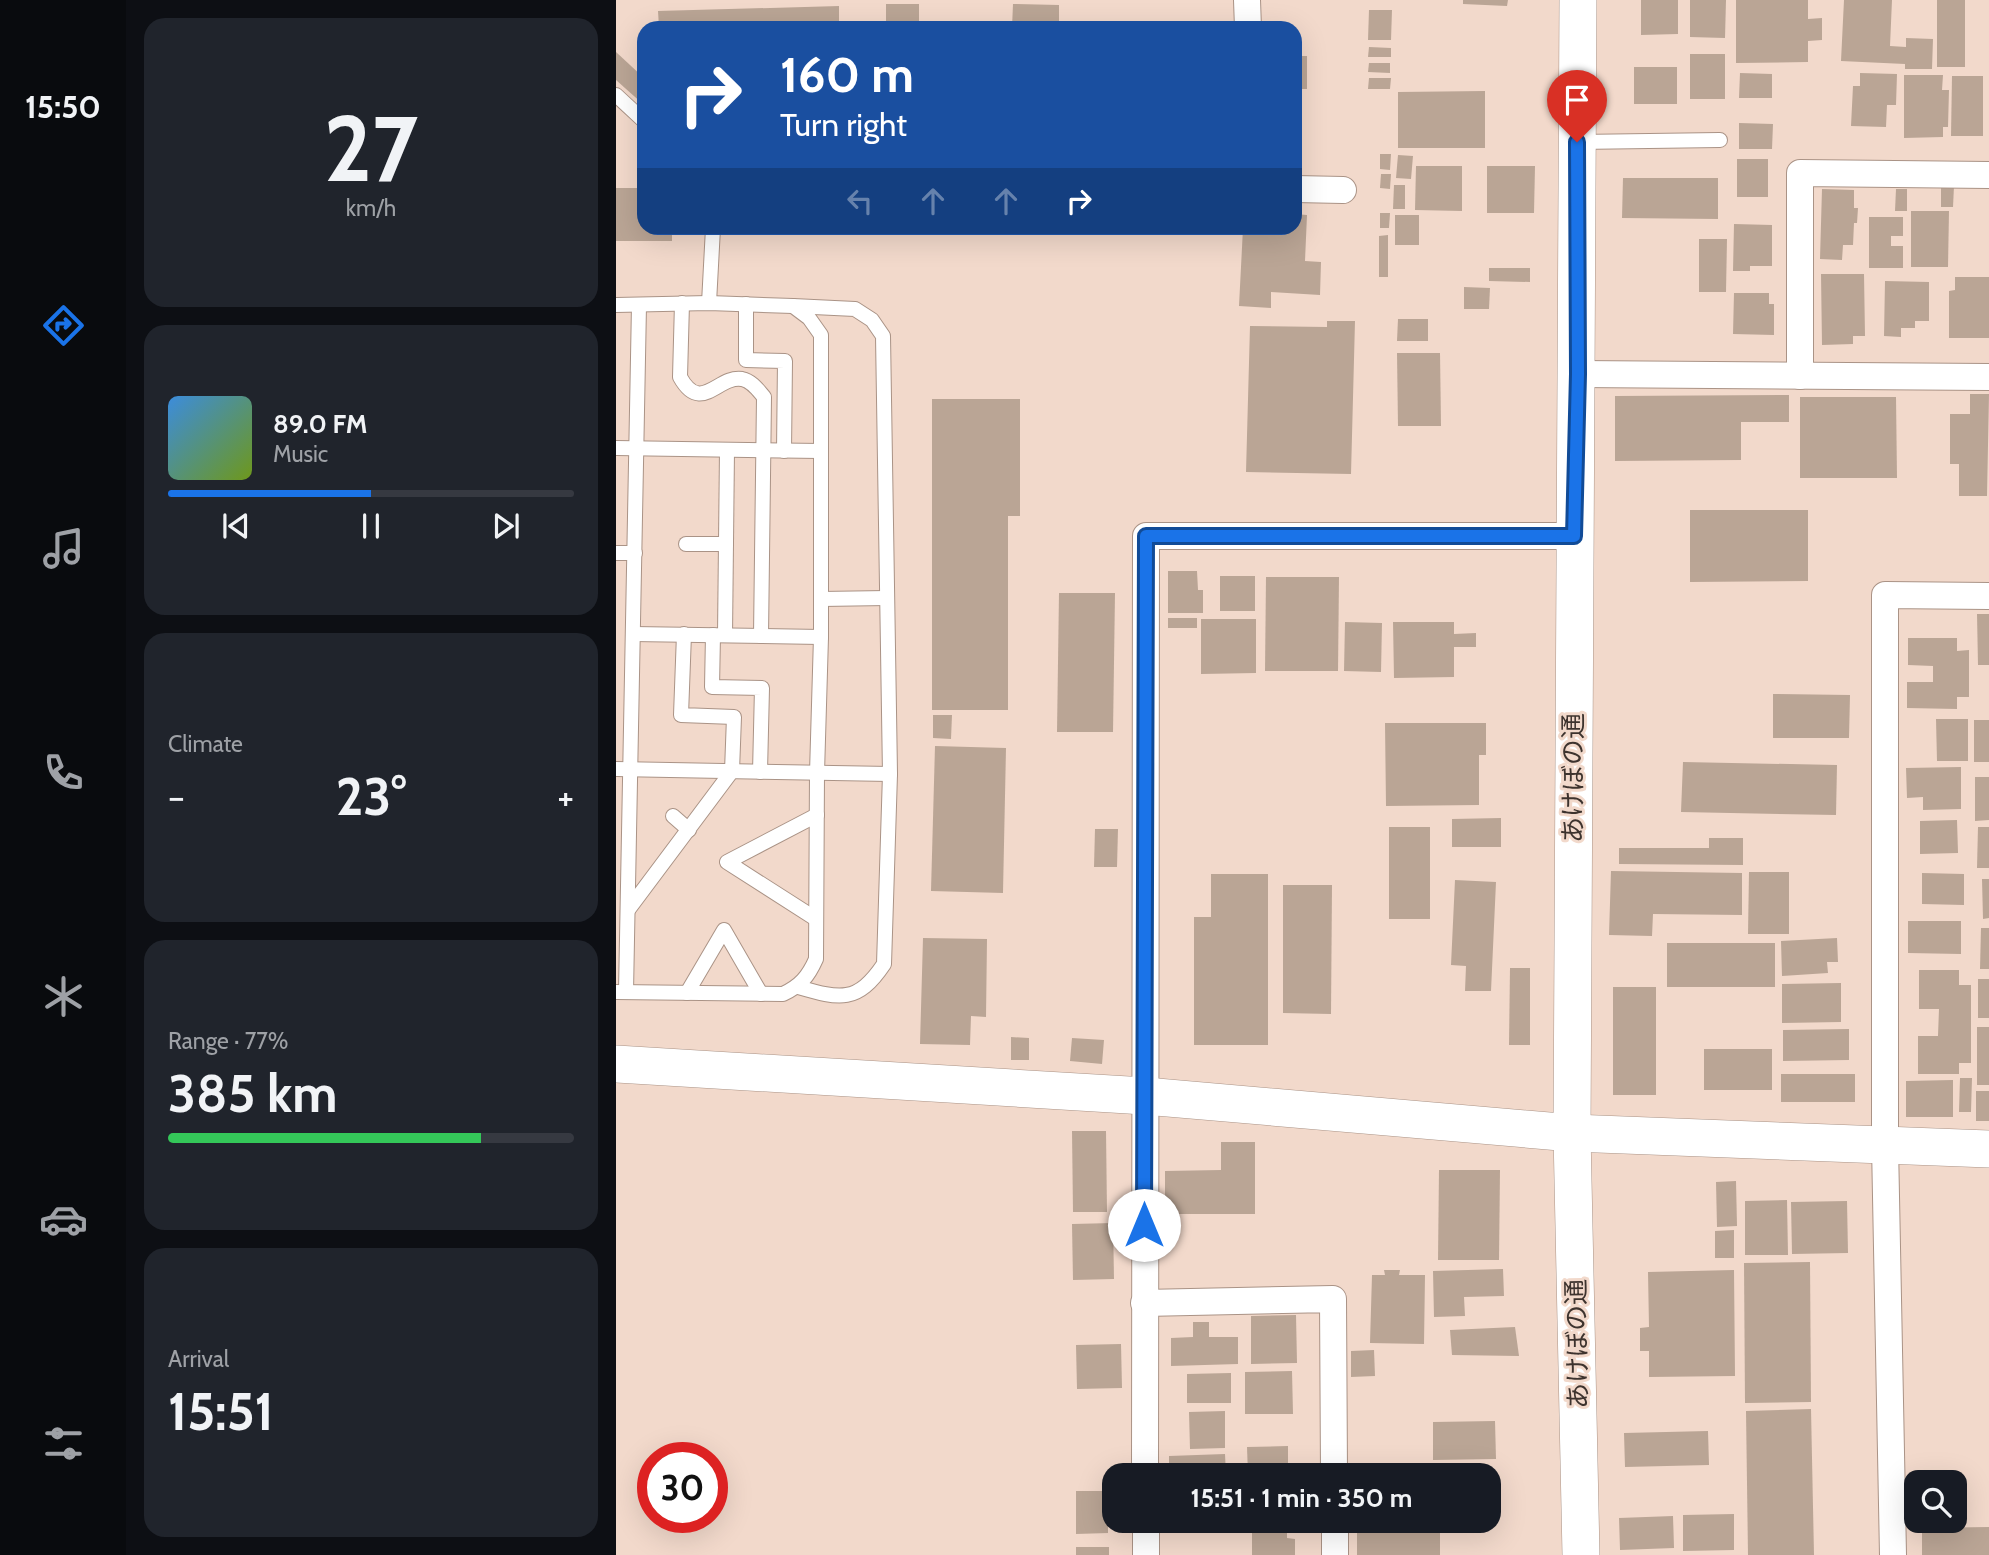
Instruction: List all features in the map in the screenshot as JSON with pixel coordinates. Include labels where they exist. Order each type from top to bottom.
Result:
[{"type":"street","points":[[1247,0],[1248,21]]},
{"type":"street","name":"あけぼの通","points":[[1578,0],[1572,1133],[1581,1555]]},
{"type":"street","points":[[1800,376],[1800,173],[1989,175]]},
{"type":"street","points":[[1302,190],[1342,190]]},
{"type":"street","points":[[1578,374],[1989,377]]},
{"type":"street","points":[[1145,1463],[1146,536],[1574,536]]},
{"type":"street","points":[[1893,1555],[1885,1145],[1885,595],[1989,596]]},
{"type":"street","points":[[616,1064],[1145,1096],[1572,1133],[1989,1149]]},
{"type":"street","points":[[1144,1303],[1333,1298],[1334,1463]]},
{"type":"street","points":[[1146,1533],[1146,1555]]},
{"type":"street","points":[[1335,1533],[1335,1555]]},
{"type":"lane","points":[[616,95],[637,114]]},
{"type":"lane","points":[[1577,142],[1720,140]]},
{"type":"lane","points":[[709,303],[713,235]]},
{"type":"lane","points":[[682,303],[680,377],[685,387],[698,393],[710,393],[730,380],[743,379],[753,384],[764,397],[761,636]]},
{"type":"lane","points":[[616,305],[709,303],[856,309],[872,320],[883,336],[890,774],[884,964],[872,982],[859,992],[834,997],[798,987]]},
{"type":"lane","points":[[746,304],[746,360],[785,361],[783,451]]},
{"type":"lane","points":[[639,305],[628,910],[621,945],[621,992],[761,994],[783,994],[798,987],[809,975],[816,959],[821,636],[821,335],[809,318],[793,306]]},
{"type":"lane","points":[[616,448],[821,451]]},
{"type":"lane","points":[[727,450],[726,544],[712,687],[762,688],[760,772]]},
{"type":"lane","points":[[686,544],[726,544]]},
{"type":"lane","points":[[616,553],[635,553]]},
{"type":"lane","points":[[821,599],[887,598]]},
{"type":"lane","points":[[633,634],[821,636]]},
{"type":"lane","points":[[628,910],[732,771],[734,717],[681,715],[684,634]]},
{"type":"lane","points":[[616,696],[632,691]]},
{"type":"lane","points":[[616,769],[890,774]]},
{"type":"lane","points":[[816,919],[727,862],[817,815]]},
{"type":"lane","points":[[673,816],[689,830]]},
{"type":"lane","points":[[687,993],[723,930],[761,994]]},
{"type":"building","points":[[1463,0],[1508,0],[1507,6],[1463,4]]},
{"type":"building","points":[[1641,0],[1678,0],[1678,34],[1641,35]]},
{"type":"building","points":[[1690,0],[1726,0],[1725,38],[1690,37]]},
{"type":"building","points":[[1736,0],[1808,0],[1808,19],[1822,18],[1822,40],[1808,41],[1808,62],[1736,63]]},
{"type":"building","points":[[1844,0],[1892,0],[1890,46],[1906,47],[1906,38],[1933,39],[1932,69],[1905,69],[1905,64],[1841,61]]},
{"type":"building","points":[[1937,0],[1965,0],[1965,67],[1937,67]]},
{"type":"building","points":[[886,4],[919,4],[919,21],[886,21]]},
{"type":"building","points":[[1013,4],[1059,5],[1059,21],[1012,21]]},
{"type":"building","points":[[839,6],[839,21],[659,21],[658,11]]},
{"type":"building","points":[[1369,10],[1392,10],[1391,40],[1368,40]]},
{"type":"building","points":[[1369,47],[1391,48],[1391,57],[1368,57]]},
{"type":"building","points":[[616,52],[637,72],[637,99],[616,80]]},
{"type":"building","points":[[1690,54],[1725,54],[1725,99],[1690,99]]},
{"type":"building","points":[[1302,56],[1307,56],[1307,89],[1302,89]]},
{"type":"building","points":[[1369,63],[1390,63],[1390,73],[1368,72]]},
{"type":"building","points":[[1634,67],[1677,67],[1677,104],[1634,104]]},
{"type":"building","points":[[1740,73],[1772,74],[1772,98],[1739,98]]},
{"type":"building","points":[[1860,73],[1897,74],[1896,105],[1887,105],[1886,127],[1851,126],[1853,86],[1860,86]]},
{"type":"building","points":[[1904,75],[1943,75],[1942,90],[1949,90],[1948,127],[1943,127],[1943,137],[1904,138]]},
{"type":"building","points":[[1952,76],[1983,76],[1983,136],[1951,136]]},
{"type":"building","points":[[1369,78],[1391,78],[1390,89],[1368,89]]},
{"type":"building","points":[[1485,91],[1485,148],[1398,148],[1398,92]]},
{"type":"building","points":[[1739,123],[1773,124],[1772,149],[1739,149]]},
{"type":"building","points":[[1380,154],[1391,154],[1390,170],[1380,169]]},
{"type":"building","points":[[1398,155],[1413,156],[1411,179],[1396,178]]},
{"type":"building","points":[[1737,159],[1768,159],[1768,197],[1737,197]]},
{"type":"building","points":[[1416,166],[1462,166],[1462,211],[1415,210]]},
{"type":"building","points":[[1487,166],[1535,166],[1534,213],[1487,213]]},
{"type":"building","points":[[1381,174],[1391,174],[1390,189],[1380,188]]},
{"type":"building","points":[[1623,178],[1718,178],[1718,219],[1622,218]]},
{"type":"building","points":[[1394,185],[1405,185],[1405,209],[1393,209]]},
{"type":"building","points":[[1941,186],[1954,186],[1953,207],[1941,207]]},
{"type":"building","points":[[616,188],[637,188],[637,235],[672,235],[672,241],[616,241]]},
{"type":"building","points":[[1822,189],[1854,190],[1854,208],[1858,208],[1857,223],[1854,223],[1853,245],[1843,245],[1842,260],[1820,259]]},
{"type":"building","points":[[1896,189],[1907,189],[1907,211],[1895,211]]},
{"type":"building","points":[[1911,211],[1949,211],[1948,267],[1911,267]]},
{"type":"building","points":[[1380,213],[1390,213],[1389,228],[1380,228]]},
{"type":"building","points":[[1302,215],[1307,215],[1305,261],[1321,262],[1320,295],[1271,292],[1271,308],[1239,306],[1243,235],[1302,235]]},
{"type":"building","points":[[1395,215],[1419,215],[1419,245],[1395,245]]},
{"type":"building","points":[[1869,217],[1903,217],[1903,236],[1891,236],[1891,246],[1903,246],[1903,268],[1869,268]]},
{"type":"building","points":[[1734,224],[1772,225],[1772,266],[1750,266],[1750,271],[1733,271]]},
{"type":"building","points":[[1388,235],[1388,277],[1379,277],[1379,236]]},
{"type":"building","points":[[1699,239],[1727,239],[1726,292],[1699,292]]},
{"type":"building","points":[[1489,268],[1530,268],[1530,282],[1489,281]]},
{"type":"building","points":[[1821,274],[1864,274],[1865,336],[1853,336],[1853,344],[1822,345]]},
{"type":"building","points":[[1955,277],[1989,277],[1989,338],[1949,338],[1949,291],[1955,290]]},
{"type":"building","points":[[1885,281],[1929,282],[1929,321],[1915,321],[1915,328],[1901,328],[1901,337],[1884,336]]},
{"type":"building","points":[[1464,287],[1490,288],[1489,309],[1464,309]]},
{"type":"building","points":[[1734,293],[1769,293],[1769,304],[1774,304],[1774,335],[1733,334]]},
{"type":"building","points":[[1398,319],[1428,319],[1428,341],[1397,341]]},
{"type":"building","points":[[1327,321],[1355,321],[1351,474],[1246,472],[1250,326],[1327,327]]},
{"type":"building","points":[[1397,353],[1440,353],[1441,426],[1398,426]]},
{"type":"building","points":[[1970,394],[1989,394],[1987,496],[1959,496],[1959,464],[1950,464],[1950,414],[1970,414]]},
{"type":"building","points":[[1789,395],[1789,422],[1741,422],[1741,460],[1615,461],[1615,396]]},
{"type":"building","points":[[1800,397],[1896,397],[1897,478],[1800,478]]},
{"type":"building","points":[[932,399],[1020,399],[1020,516],[1008,516],[1008,710],[932,710]]},
{"type":"building","points":[[1690,510],[1808,510],[1808,581],[1690,582]]},
{"type":"building","points":[[1168,571],[1197,571],[1198,590],[1203,590],[1203,613],[1168,613]]},
{"type":"building","points":[[1220,576],[1255,576],[1255,611],[1220,611]]},
{"type":"building","points":[[1266,577],[1339,577],[1338,671],[1265,671]]},
{"type":"building","points":[[1059,593],[1115,593],[1113,732],[1057,732]]},
{"type":"building","points":[[1977,614],[1989,614],[1989,665],[1978,665]]},
{"type":"building","points":[[1168,618],[1197,618],[1197,628],[1168,628]]},
{"type":"building","points":[[1201,619],[1256,619],[1256,673],[1201,674]]},
{"type":"building","points":[[1345,622],[1382,623],[1381,672],[1344,671]]},
{"type":"building","points":[[1393,622],[1454,622],[1454,634],[1476,633],[1476,647],[1454,647],[1454,677],[1394,678]]},
{"type":"building","points":[[1908,638],[1957,638],[1957,651],[1969,650],[1969,697],[1957,697],[1957,709],[1907,708],[1907,682],[1933,682],[1933,666],[1908,665]]},
{"type":"building","points":[[1773,694],[1850,695],[1849,738],[1773,738]]},
{"type":"building","points":[[933,715],[952,715],[951,739],[933,738]]},
{"type":"building","points":[[1936,719],[1968,719],[1968,761],[1937,761]]},
{"type":"building","points":[[1974,720],[1989,720],[1989,762],[1974,762]]},
{"type":"building","points":[[1385,723],[1486,723],[1486,755],[1479,755],[1479,805],[1386,806]]},
{"type":"building","points":[[935,746],[1006,748],[1003,893],[931,891]]},
{"type":"building","points":[[1683,762],[1837,765],[1836,815],[1681,812]]},
{"type":"building","points":[[1961,767],[1961,809],[1923,810],[1923,797],[1907,798],[1906,768]]},
{"type":"building","points":[[1975,777],[1989,777],[1989,820],[1975,821]]},
{"type":"building","points":[[1501,818],[1501,847],[1452,847],[1452,819]]},
{"type":"building","points":[[1957,820],[1958,853],[1920,854],[1920,821]]},
{"type":"building","points":[[1389,827],[1430,827],[1430,919],[1389,919]]},
{"type":"building","points":[[1978,827],[1989,827],[1989,868],[1977,868]]},
{"type":"building","points":[[1095,829],[1118,829],[1117,867],[1094,867]]},
{"type":"building","points":[[1709,838],[1743,838],[1743,865],[1619,864],[1619,848],[1709,848]]},
{"type":"building","points":[[1611,871],[1742,873],[1742,915],[1653,914],[1652,936],[1609,935]]},
{"type":"building","points":[[1749,872],[1789,872],[1789,934],[1748,934]]},
{"type":"building","points":[[1922,873],[1964,874],[1964,905],[1922,904]]},
{"type":"building","points":[[1211,874],[1268,874],[1268,1045],[1194,1045],[1194,917],[1211,917]]},
{"type":"building","points":[[1982,879],[1989,879],[1989,918],[1983,919]]},
{"type":"building","points":[[1455,880],[1496,882],[1491,991],[1465,991],[1466,966],[1451,965]]},
{"type":"building","points":[[1283,885],[1332,885],[1331,1014],[1283,1013]]},
{"type":"building","points":[[1908,921],[1961,921],[1961,954],[1908,953]]},
{"type":"building","points":[[1981,928],[1989,928],[1989,969],[1980,969]]},
{"type":"building","points":[[923,938],[987,939],[986,1017],[971,1016],[970,1045],[920,1044]]},
{"type":"building","points":[[1837,938],[1838,962],[1827,962],[1828,973],[1782,976],[1781,941]]},
{"type":"building","points":[[1667,943],[1775,943],[1775,987],[1667,987]]},
{"type":"building","points":[[1510,968],[1530,968],[1530,1045],[1509,1045]]},
{"type":"building","points":[[1919,970],[1959,970],[1959,985],[1971,985],[1971,1063],[1959,1063],[1959,1074],[1918,1074],[1918,1036],[1938,1036],[1939,1009],[1919,1009]]},
{"type":"building","points":[[1978,979],[1989,979],[1989,1018],[1978,1018]]},
{"type":"building","points":[[1841,983],[1841,1022],[1782,1023],[1782,984]]},
{"type":"building","points":[[1613,987],[1656,987],[1656,1095],[1613,1095]]},
{"type":"building","points":[[1977,1027],[1989,1027],[1989,1085],[1977,1085]]},
{"type":"building","points":[[1849,1029],[1849,1060],[1783,1061],[1783,1030]]},
{"type":"building","points":[[1011,1037],[1029,1038],[1029,1060],[1011,1060]]},
{"type":"building","points":[[1072,1038],[1104,1040],[1102,1064],[1070,1061]]},
{"type":"building","points":[[1704,1049],[1772,1049],[1772,1090],[1704,1090]]},
{"type":"building","points":[[1781,1074],[1855,1074],[1855,1102],[1781,1102]]},
{"type":"building","points":[[1960,1078],[1972,1078],[1971,1112],[1959,1112]]},
{"type":"building","points":[[1953,1080],[1953,1117],[1906,1117],[1906,1081]]},
{"type":"building","points":[[1976,1091],[1989,1091],[1989,1121],[1976,1121]]},
{"type":"building","points":[[1072,1131],[1106,1131],[1107,1212],[1073,1212]]},
{"type":"building","points":[[1221,1142],[1255,1142],[1255,1214],[1165,1214],[1165,1171],[1221,1170]]},
{"type":"building","points":[[1439,1170],[1500,1170],[1499,1260],[1438,1260]]},
{"type":"building","points":[[1736,1181],[1737,1226],[1717,1227],[1716,1182]]},
{"type":"building","points":[[1787,1200],[1788,1255],[1745,1255],[1745,1201]]},
{"type":"building","points":[[1847,1201],[1848,1253],[1792,1254],[1791,1202]]},
{"type":"building","points":[[1113,1223],[1114,1279],[1073,1280],[1072,1224]]},
{"type":"building","points":[[1734,1230],[1734,1258],[1715,1258],[1715,1231]]},
{"type":"building","points":[[1810,1262],[1811,1402],[1745,1403],[1744,1263]]},
{"type":"building","points":[[1503,1269],[1504,1296],[1464,1297],[1465,1316],[1434,1317],[1433,1271]]},
{"type":"building","points":[[1384,1270],[1400,1270],[1399,1275],[1425,1275],[1424,1344],[1370,1343],[1372,1275],[1385,1275]]},
{"type":"building","points":[[1734,1270],[1735,1376],[1649,1377],[1649,1351],[1640,1351],[1640,1328],[1649,1327],[1648,1272]]},
{"type":"building","points":[[1296,1315],[1297,1363],[1251,1364],[1251,1316]]},
{"type":"building","points":[[1193,1322],[1209,1322],[1209,1337],[1238,1337],[1238,1364],[1171,1366],[1171,1338],[1193,1337]]},
{"type":"building","points":[[1515,1327],[1519,1356],[1452,1355],[1450,1330]]},
{"type":"building","points":[[1121,1344],[1122,1388],[1077,1389],[1076,1345]]},
{"type":"building","points":[[1374,1350],[1375,1376],[1351,1377],[1351,1351]]},
{"type":"building","points":[[1292,1371],[1293,1414],[1245,1414],[1245,1372]]},
{"type":"building","points":[[1231,1373],[1231,1403],[1187,1403],[1187,1374]]},
{"type":"building","points":[[1811,1409],[1814,1555],[1748,1555],[1746,1411]]},
{"type":"building","points":[[1225,1411],[1225,1448],[1190,1449],[1189,1412]]},
{"type":"building","points":[[1495,1421],[1496,1459],[1433,1460],[1433,1422]]},
{"type":"building","points":[[1708,1431],[1709,1465],[1625,1467],[1624,1433]]},
{"type":"building","points":[[1288,1446],[1288,1463],[1248,1463],[1247,1447]]},
{"type":"building","points":[[1225,1454],[1225,1463],[1169,1463],[1169,1456]]},
{"type":"building","points":[[1076,1491],[1102,1491],[1102,1533],[1108,1533],[1076,1534]]},
{"type":"building","points":[[1734,1514],[1734,1550],[1683,1551],[1683,1515]]},
{"type":"building","points":[[1673,1516],[1674,1548],[1620,1550],[1619,1518]]},
{"type":"building","points":[[1967,1527],[1989,1527],[1989,1555],[1922,1555],[1922,1533],[1967,1533]]},
{"type":"building","points":[[1252,1533],[1287,1533],[1287,1538],[1295,1539],[1295,1555],[1252,1555]]},
{"type":"building","points":[[1357,1533],[1440,1533],[1440,1555],[1357,1555]]},
{"type":"building","points":[[1076,1547],[1109,1547],[1109,1555],[1076,1555]]},
{"type":"route","points":[[1144,1225],[1146,536],[1574,536],[1578,374],[1577,142]]}]
